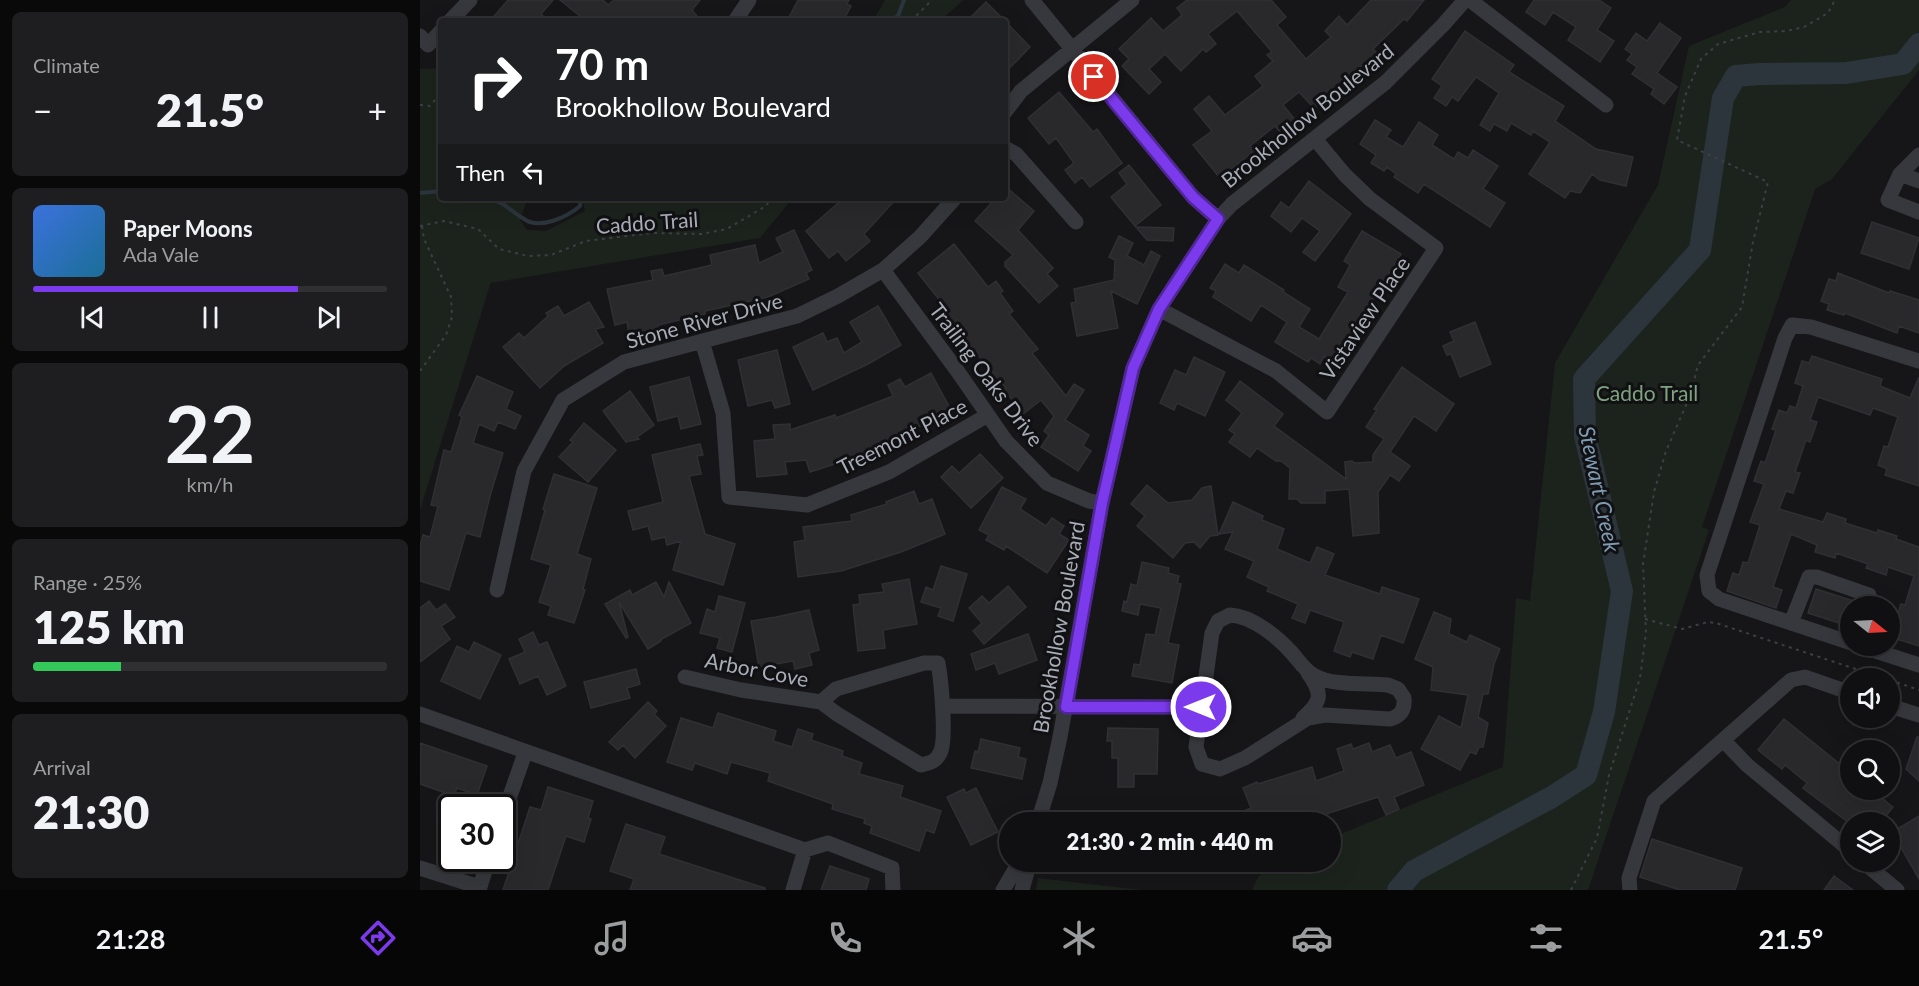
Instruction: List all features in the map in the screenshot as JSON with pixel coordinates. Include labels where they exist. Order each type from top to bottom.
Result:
[{"type":"street","points":[[453,18],[470,0]]},
{"type":"street","points":[[737,18],[749,0]]},
{"type":"street","points":[[1032,0],[1193,197],[1218,219]]},
{"type":"street","points":[[1008,108],[1021,91],[1132,0]]},
{"type":"street","name":"Brookhollow Boulevard","points":[[1041,812],[1050,783],[1066,707],[1102,503],[1133,368],[1159,309],[1218,219],[1251,188],[1386,82],[1465,0]]},
{"type":"street","points":[[1470,0],[1606,105]]},
{"type":"street","points":[[424,41],[438,33]]},
{"type":"street","name":"Vistaview Place","points":[[1159,309],[1276,371],[1327,412],[1436,248],[1370,199],[1345,175],[1315,139]]},
{"type":"street","points":[[1008,150],[1016,154],[1076,222]]},
{"type":"street","points":[[1919,155],[1900,174],[1888,200],[1919,212]]},
{"type":"street","points":[[1900,174],[1919,181]]},
{"type":"street","name":"Stone River Drive","points":[[497,590],[524,471],[562,400],[624,362],[797,316],[838,296],[883,270],[920,237],[952,201]]},
{"type":"street","name":"Trailing Oaks Drive","points":[[883,270],[1005,441],[1047,483],[1089,501],[1102,503]]},
{"type":"street","points":[[1840,639],[1719,599],[1709,591],[1707,575],[1785,338],[1792,325],[1811,327],[1919,362]]},
{"type":"street","name":"Treemont Place","points":[[702,341],[723,413],[729,497],[807,505],[889,471],[988,416]]},
{"type":"street","points":[[1791,623],[1809,577],[1817,577],[1869,596]]},
{"type":"street","points":[[1294,726],[1315,707],[1319,699],[1317,687],[1301,664],[1287,648],[1265,630],[1238,616],[1226,616],[1218,621],[1212,633],[1196,747],[1202,764],[1220,770],[1245,758],[1308,718],[1321,716],[1390,719],[1401,713],[1405,703],[1402,693],[1394,686],[1326,680],[1312,674],[1301,664]]},
{"type":"street","points":[[1892,656],[1919,665]]},
{"type":"street","name":"Arbor Cove","points":[[685,676],[741,690],[821,702],[921,765],[934,762],[942,752],[943,706],[938,663],[924,663],[836,689],[821,702]]},
{"type":"street","points":[[1630,890],[1629,878],[1654,801],[1791,681],[1805,677],[1840,689]]},
{"type":"street","points":[[943,706],[1201,707]]},
{"type":"street","points":[[1900,709],[1919,716]]},
{"type":"street","points":[[420,714],[525,753],[805,850],[828,843],[892,868],[893,890]]},
{"type":"street","points":[[1723,740],[1747,765],[1840,842]]},
{"type":"street","points":[[511,794],[525,753]]},
{"type":"street","points":[[793,890],[805,850]]},
{"type":"street","points":[[420,868],[479,889],[484,872]]},
{"type":"street","points":[[1003,890],[1014,872]]},
{"type":"street","points":[[1022,890],[1027,872]]},
{"type":"street","points":[[1876,872],[1897,890]]},
{"type":"path","points":[[914,18],[932,0]]},
{"type":"path","points":[[1571,890],[1597,838],[1609,775],[1640,678],[1646,633],[1643,564],[1654,492],[1666,451],[1690,396],[1698,365],[1742,307],[1753,242],[1768,182],[1737,170],[1677,140],[1685,96],[1701,59],[1718,44],[1760,32],[1786,31],[1804,27],[1827,13],[1835,0]]},
{"type":"path","points":[[420,105],[430,106],[438,96]]},
{"type":"path","name":"Caddo Trail","points":[[421,226],[444,221],[478,229],[499,249],[528,256],[550,255],[586,241],[652,233],[702,234],[727,229],[766,206],[769,201]]},
{"type":"path","points":[[420,371],[446,335],[452,317],[451,297],[424,239],[421,226]]},
{"type":"path","points":[[1645,619],[1682,629],[1708,622],[1716,623],[1853,668]]},
{"type":"path","points":[[1900,683],[1919,690]]},
{"type":"green space","points":[[885,0],[963,0],[943,18],[875,18]]},
{"type":"green space","name":"Caddo Trail","points":[[1791,0],[1919,0],[1919,70],[1832,179],[1815,189],[1702,527],[1709,530],[1588,890],[1252,890],[1258,877],[1264,872],[1341,872],[1341,834],[1503,767],[1516,598],[1530,601],[1555,363],[1658,185],[1689,46],[1785,7]]},
{"type":"green space","points":[[438,68],[438,201],[527,201],[520,220],[527,230],[546,231],[585,211],[583,201],[791,201],[760,238],[491,283],[420,510],[420,69]]},
{"type":"green space","points":[[1038,878],[1141,890],[1036,890]]},
{"type":"building","points":[[508,0],[553,0],[541,14],[545,18],[493,18]]},
{"type":"building","points":[[560,0],[603,0],[608,5],[614,0],[700,0],[692,10],[699,18],[582,18]]},
{"type":"building","points":[[798,0],[849,0],[847,4],[851,6],[845,18],[789,18]]},
{"type":"building","points":[[1187,0],[1271,0],[1286,17],[1277,25],[1306,59],[1331,37],[1325,31],[1339,16],[1347,25],[1371,0],[1424,0],[1407,21],[1404,19],[1373,49],[1379,55],[1368,66],[1365,63],[1314,108],[1299,92],[1283,105],[1296,121],[1281,133],[1275,126],[1250,146],[1254,151],[1220,178],[1193,145],[1212,131],[1194,109],[1209,96],[1225,115],[1263,86],[1255,76],[1273,61],[1267,55],[1272,52],[1237,11],[1208,34],[1216,44],[1206,52],[1203,49],[1181,71],[1165,54],[1149,69],[1161,82],[1149,94],[1122,66],[1129,59],[1119,49],[1151,18],[1163,31],[1182,15],[1177,8]]},
{"type":"building","points":[[1534,0],[1599,0],[1611,8],[1597,30],[1614,41],[1600,62],[1568,40],[1576,27],[1553,12],[1545,25],[1526,12]]},
{"type":"building","points":[[986,2],[1002,18],[970,18]]},
{"type":"building","points":[[1660,23],[1681,38],[1657,73],[1677,87],[1664,104],[1651,94],[1654,89],[1632,74],[1637,67],[1627,60],[1632,54],[1625,49],[1636,33],[1647,41]]},
{"type":"building","points":[[1008,24],[1030,47],[1008,70]]},
{"type":"building","points":[[1465,31],[1514,65],[1509,72],[1564,106],[1555,121],[1596,149],[1633,157],[1626,186],[1600,180],[1592,174],[1580,193],[1570,191],[1565,198],[1529,174],[1550,142],[1533,131],[1531,135],[1511,123],[1507,131],[1494,124],[1490,131],[1480,125],[1499,93],[1476,77],[1458,101],[1452,97],[1446,106],[1434,98],[1442,86],[1432,79]]},
{"type":"building","points":[[1059,92],[1093,132],[1097,129],[1122,163],[1090,187],[1082,177],[1075,183],[1065,170],[1074,163],[1056,138],[1049,144],[1028,118]]},
{"type":"building","points":[[1375,120],[1391,130],[1386,137],[1403,147],[1419,122],[1438,135],[1432,145],[1454,159],[1458,152],[1468,158],[1473,150],[1498,166],[1483,189],[1505,203],[1490,227],[1424,184],[1418,193],[1394,177],[1396,174],[1387,167],[1384,171],[1371,163],[1376,155],[1360,144]]},
{"type":"building","points":[[1129,165],[1161,205],[1135,226],[1111,197],[1127,184],[1119,173]]},
{"type":"building","points":[[1309,181],[1351,214],[1315,261],[1303,252],[1320,231],[1302,218],[1291,232],[1271,216],[1281,202],[1289,208]]},
{"type":"building","points":[[1008,189],[1034,211],[1018,230],[1053,268],[1047,274],[1058,286],[1039,303],[1005,266],[1005,262],[1013,255],[975,221],[993,201],[1008,201]]},
{"type":"building","points":[[841,201],[894,201],[864,234],[870,241],[846,261],[838,251],[829,258],[806,231]]},
{"type":"building","points":[[1872,222],[1919,238],[1909,269],[1861,253]]},
{"type":"building","points":[[1136,227],[1174,228],[1173,241],[1147,240]]},
{"type":"building","points":[[794,230],[812,270],[806,273],[809,279],[768,297],[705,311],[705,314],[658,325],[658,328],[629,334],[627,322],[615,325],[607,289],[653,280],[651,271],[662,269],[664,276],[712,265],[710,255],[755,245],[759,263],[783,252],[776,238]]},
{"type":"building","points":[[1362,231],[1401,254],[1334,362],[1324,356],[1320,364],[1311,358],[1308,362],[1275,342],[1287,322],[1261,305],[1251,321],[1213,297],[1216,291],[1210,288],[1225,264],[1239,273],[1244,265],[1310,309],[1299,327],[1319,339],[1348,292],[1338,287],[1350,265],[1344,261]]},
{"type":"building","points":[[1119,236],[1133,243],[1127,256],[1144,265],[1151,251],[1160,256],[1137,304],[1111,291],[1118,328],[1077,336],[1071,303],[1076,302],[1074,289],[1114,280],[1115,260],[1109,257]]},
{"type":"building","points":[[954,244],[988,287],[996,281],[1003,291],[1000,293],[1013,311],[1009,314],[1038,349],[1032,353],[1066,396],[1074,384],[1084,390],[1065,420],[1089,435],[1083,446],[1091,451],[1078,471],[1041,447],[1049,435],[1044,431],[1054,416],[1041,400],[1023,414],[1004,389],[1006,388],[972,348],[944,310],[946,308],[918,273]]},
{"type":"building","points":[[1838,273],[1889,293],[1890,291],[1919,300],[1919,333],[1899,326],[1897,333],[1845,313],[1844,315],[1827,310],[1829,304],[1821,301],[1829,279],[1836,281]]},
{"type":"building","points":[[589,302],[604,327],[595,329],[603,343],[564,366],[540,388],[503,347],[519,333],[524,338],[548,316],[546,313],[558,306],[564,316]]},
{"type":"building","points":[[878,306],[901,345],[868,364],[813,390],[793,347],[823,333],[827,342],[837,338],[844,353],[862,342],[850,322]]},
{"type":"building","points":[[1475,322],[1491,364],[1460,377],[1451,354],[1447,355],[1443,346],[1454,341],[1450,332]]},
{"type":"building","points":[[777,350],[790,404],[775,408],[772,400],[748,406],[738,360]]},
{"type":"building","points":[[1812,356],[1882,379],[1880,386],[1910,398],[1919,377],[1919,486],[1885,475],[1887,469],[1878,465],[1884,446],[1888,447],[1898,417],[1873,408],[1870,415],[1818,397],[1810,420],[1817,422],[1810,442],[1806,440],[1795,472],[1800,473],[1793,493],[1786,491],[1779,509],[1823,522],[1827,513],[1846,519],[1845,523],[1877,533],[1878,530],[1897,536],[1896,539],[1919,547],[1919,646],[1900,640],[1900,607],[1901,604],[1905,605],[1914,576],[1888,567],[1886,575],[1866,568],[1868,564],[1836,553],[1835,558],[1815,552],[1817,545],[1791,534],[1773,587],[1782,590],[1776,608],[1727,591],[1733,573],[1739,575],[1743,562],[1748,563],[1760,525],[1750,522],[1764,484],[1754,481],[1761,461],[1765,463],[1776,430],[1772,429],[1779,410],[1787,413],[1790,406],[1796,408],[1803,386],[1795,383],[1802,361],[1809,363]]},
{"type":"building","points":[[1194,357],[1225,372],[1205,416],[1177,403],[1174,410],[1160,403],[1175,370],[1186,375]]},
{"type":"building","points":[[1402,367],[1454,404],[1436,431],[1414,416],[1390,452],[1410,466],[1399,481],[1390,475],[1378,492],[1379,533],[1353,536],[1349,489],[1325,491],[1325,503],[1301,503],[1297,499],[1289,499],[1290,468],[1257,448],[1250,457],[1229,442],[1235,434],[1229,430],[1242,413],[1226,400],[1240,381],[1283,414],[1274,426],[1346,479],[1345,462],[1373,462],[1373,455],[1384,439],[1366,427],[1377,410],[1374,409]]},
{"type":"building","points":[[931,373],[951,410],[903,435],[904,437],[853,458],[810,472],[806,460],[785,462],[787,474],[757,477],[754,441],[775,439],[773,425],[790,424],[790,430],[835,415],[836,418],[893,396],[888,385],[900,379],[905,387]]},
{"type":"building","points":[[477,376],[513,392],[506,409],[521,416],[515,429],[498,422],[494,431],[479,424],[473,443],[503,453],[480,537],[466,533],[449,590],[420,581],[420,546],[423,535],[430,537],[438,506],[431,505],[444,450],[451,452],[462,417],[459,415]]},
{"type":"building","points":[[689,377],[701,424],[681,429],[678,416],[658,421],[650,387]]},
{"type":"building","points":[[630,391],[654,425],[637,437],[639,439],[626,442],[603,411]]},
{"type":"building","points":[[584,423],[616,450],[588,482],[559,457],[573,442],[570,440]]},
{"type":"building","points":[[700,444],[703,455],[697,456],[701,474],[689,476],[705,534],[735,544],[723,585],[673,570],[681,541],[667,545],[665,537],[652,540],[648,526],[633,530],[628,511],[663,502],[652,455]]},
{"type":"building","points":[[980,454],[1003,478],[971,508],[941,477],[952,466],[959,473]]},
{"type":"building","points":[[554,474],[597,488],[577,554],[591,559],[583,589],[585,590],[574,623],[548,615],[551,606],[539,602],[551,565],[531,559]]},
{"type":"building","points":[[1147,485],[1168,503],[1192,500],[1202,488],[1211,486],[1218,535],[1210,536],[1200,548],[1194,542],[1185,543],[1173,558],[1137,526],[1145,516],[1131,504]]},
{"type":"building","points":[[1002,487],[1026,499],[1020,509],[1046,526],[1052,518],[1064,526],[1059,534],[1069,540],[1047,573],[1006,546],[1004,550],[986,540],[989,535],[979,530]]},
{"type":"building","points":[[914,491],[919,504],[932,499],[945,534],[901,552],[841,571],[798,577],[794,542],[805,540],[803,527],[852,521],[851,515],[887,504],[886,502]]},
{"type":"building","points":[[1233,502],[1263,516],[1262,520],[1284,529],[1277,549],[1310,563],[1317,547],[1334,554],[1325,575],[1380,594],[1382,587],[1419,599],[1403,643],[1381,635],[1373,659],[1352,652],[1350,657],[1334,651],[1344,622],[1310,610],[1305,623],[1292,618],[1298,604],[1267,591],[1269,587],[1247,577],[1254,561],[1225,549],[1233,532],[1219,534]]},
{"type":"building","points":[[1142,562],[1169,568],[1168,573],[1179,576],[1177,583],[1181,584],[1168,643],[1179,645],[1172,683],[1132,676],[1134,664],[1140,665],[1146,634],[1155,635],[1161,608],[1140,604],[1138,615],[1122,611],[1124,601],[1127,602],[1131,584],[1137,586]]},
{"type":"building","points":[[941,566],[967,574],[953,621],[938,616],[941,608],[921,602],[926,587],[933,590]]},
{"type":"building","points":[[909,579],[917,624],[883,630],[885,648],[858,651],[853,605],[860,604],[859,595],[884,592],[882,584]]},
{"type":"building","points":[[656,582],[664,597],[669,582],[691,623],[648,649],[619,602],[628,637],[626,638],[605,604],[630,590],[632,595]]},
{"type":"building","points":[[1008,586],[1026,607],[984,644],[973,631],[982,623],[969,608],[982,596],[989,603]]},
{"type":"building","points":[[1816,589],[1840,597],[1840,623],[1808,613]]},
{"type":"building","points":[[719,596],[745,603],[732,652],[717,648],[720,638],[700,633],[707,609],[715,612]]},
{"type":"building","points":[[429,601],[436,610],[445,604],[455,617],[441,626],[450,639],[420,662],[420,608]]},
{"type":"building","points":[[809,610],[819,650],[809,653],[812,665],[795,669],[793,661],[759,667],[751,621]]},
{"type":"building","points":[[1434,612],[1451,619],[1449,634],[1467,642],[1470,635],[1500,649],[1494,664],[1488,694],[1483,694],[1478,717],[1488,723],[1483,747],[1479,747],[1476,754],[1470,752],[1460,770],[1421,749],[1439,716],[1461,728],[1468,695],[1431,690],[1433,667],[1415,659]]},
{"type":"building","points":[[533,632],[539,645],[547,642],[566,686],[547,695],[538,676],[520,684],[509,659],[525,652],[519,639]]},
{"type":"building","points":[[1028,634],[1037,660],[999,674],[995,663],[976,670],[971,654]]},
{"type":"building","points":[[474,642],[501,655],[480,699],[441,681],[457,646],[469,652]]},
{"type":"building","points":[[636,669],[640,684],[627,688],[630,698],[591,708],[584,682]]},
{"type":"building","points":[[648,702],[657,711],[654,714],[666,726],[635,758],[623,745],[618,750],[609,742]]},
{"type":"building","points":[[718,713],[776,731],[773,741],[792,747],[798,729],[813,734],[811,740],[843,751],[842,756],[862,763],[859,774],[903,786],[900,797],[941,811],[934,833],[926,830],[919,851],[870,833],[872,826],[864,823],[865,819],[832,809],[833,804],[768,781],[770,773],[731,762],[727,774],[695,763],[692,770],[667,762],[681,718],[713,728]]},
{"type":"building","points":[[1784,719],[1840,764],[1840,800],[1884,800],[1893,807],[1889,812],[1840,812],[1840,816],[1803,788],[1807,783],[1785,765],[1782,769],[1758,750]]},
{"type":"building","points":[[1108,728],[1158,729],[1157,774],[1134,774],[1134,787],[1118,787],[1118,758],[1112,758],[1112,741],[1107,741]]},
{"type":"building","points":[[1917,737],[1919,737],[1919,781],[1906,769]]},
{"type":"building","points":[[981,739],[1020,748],[1018,757],[1026,759],[1022,779],[971,768]]},
{"type":"building","points":[[420,743],[487,766],[477,794],[457,788],[455,794],[448,794],[420,784]]},
{"type":"building","points":[[1369,743],[1372,752],[1390,745],[1396,758],[1411,752],[1424,785],[1394,797],[1399,809],[1386,815],[1378,797],[1332,812],[1242,812],[1251,808],[1243,788],[1312,767],[1316,781],[1344,771],[1337,749],[1351,744],[1353,749]]},
{"type":"building","points":[[548,787],[593,801],[588,818],[591,819],[584,842],[566,836],[548,890],[503,890],[509,872],[516,872],[516,850],[530,807],[541,810]]},
{"type":"building","points":[[976,788],[998,832],[971,845],[947,797],[964,789],[966,793]]},
{"type":"building","points":[[1919,816],[1919,879],[1900,846],[1900,827]]},
{"type":"building","points":[[626,824],[665,837],[659,854],[765,888],[765,890],[630,890],[634,879],[610,871]]},
{"type":"building","points":[[1652,839],[1742,868],[1735,890],[1680,890],[1640,877]]},
{"type":"building","points":[[830,866],[869,879],[866,890],[821,890]]},
{"type":"building","points":[[1834,876],[1853,890],[1824,890]]},
{"type":"waterway","points":[[895,18],[898,16],[904,0]]},
{"type":"waterway","name":"Stewart Creek","points":[[1398,890],[1414,871],[1552,797],[1586,775],[1604,712],[1622,591],[1585,436],[1584,379],[1700,250],[1723,98],[1736,76],[1846,73],[1903,64],[1919,44]]},
{"type":"waterway","name":"Stewart Creek","points":[[420,193],[438,191]]},
{"type":"waterway","name":"Stewart Creek","points":[[496,201],[524,219],[538,223],[553,221],[568,214],[580,206],[581,201]]},
{"type":"route","points":[[1094,77],[1193,197],[1218,219],[1159,309],[1133,368],[1102,503],[1066,707],[1201,707]]}]
